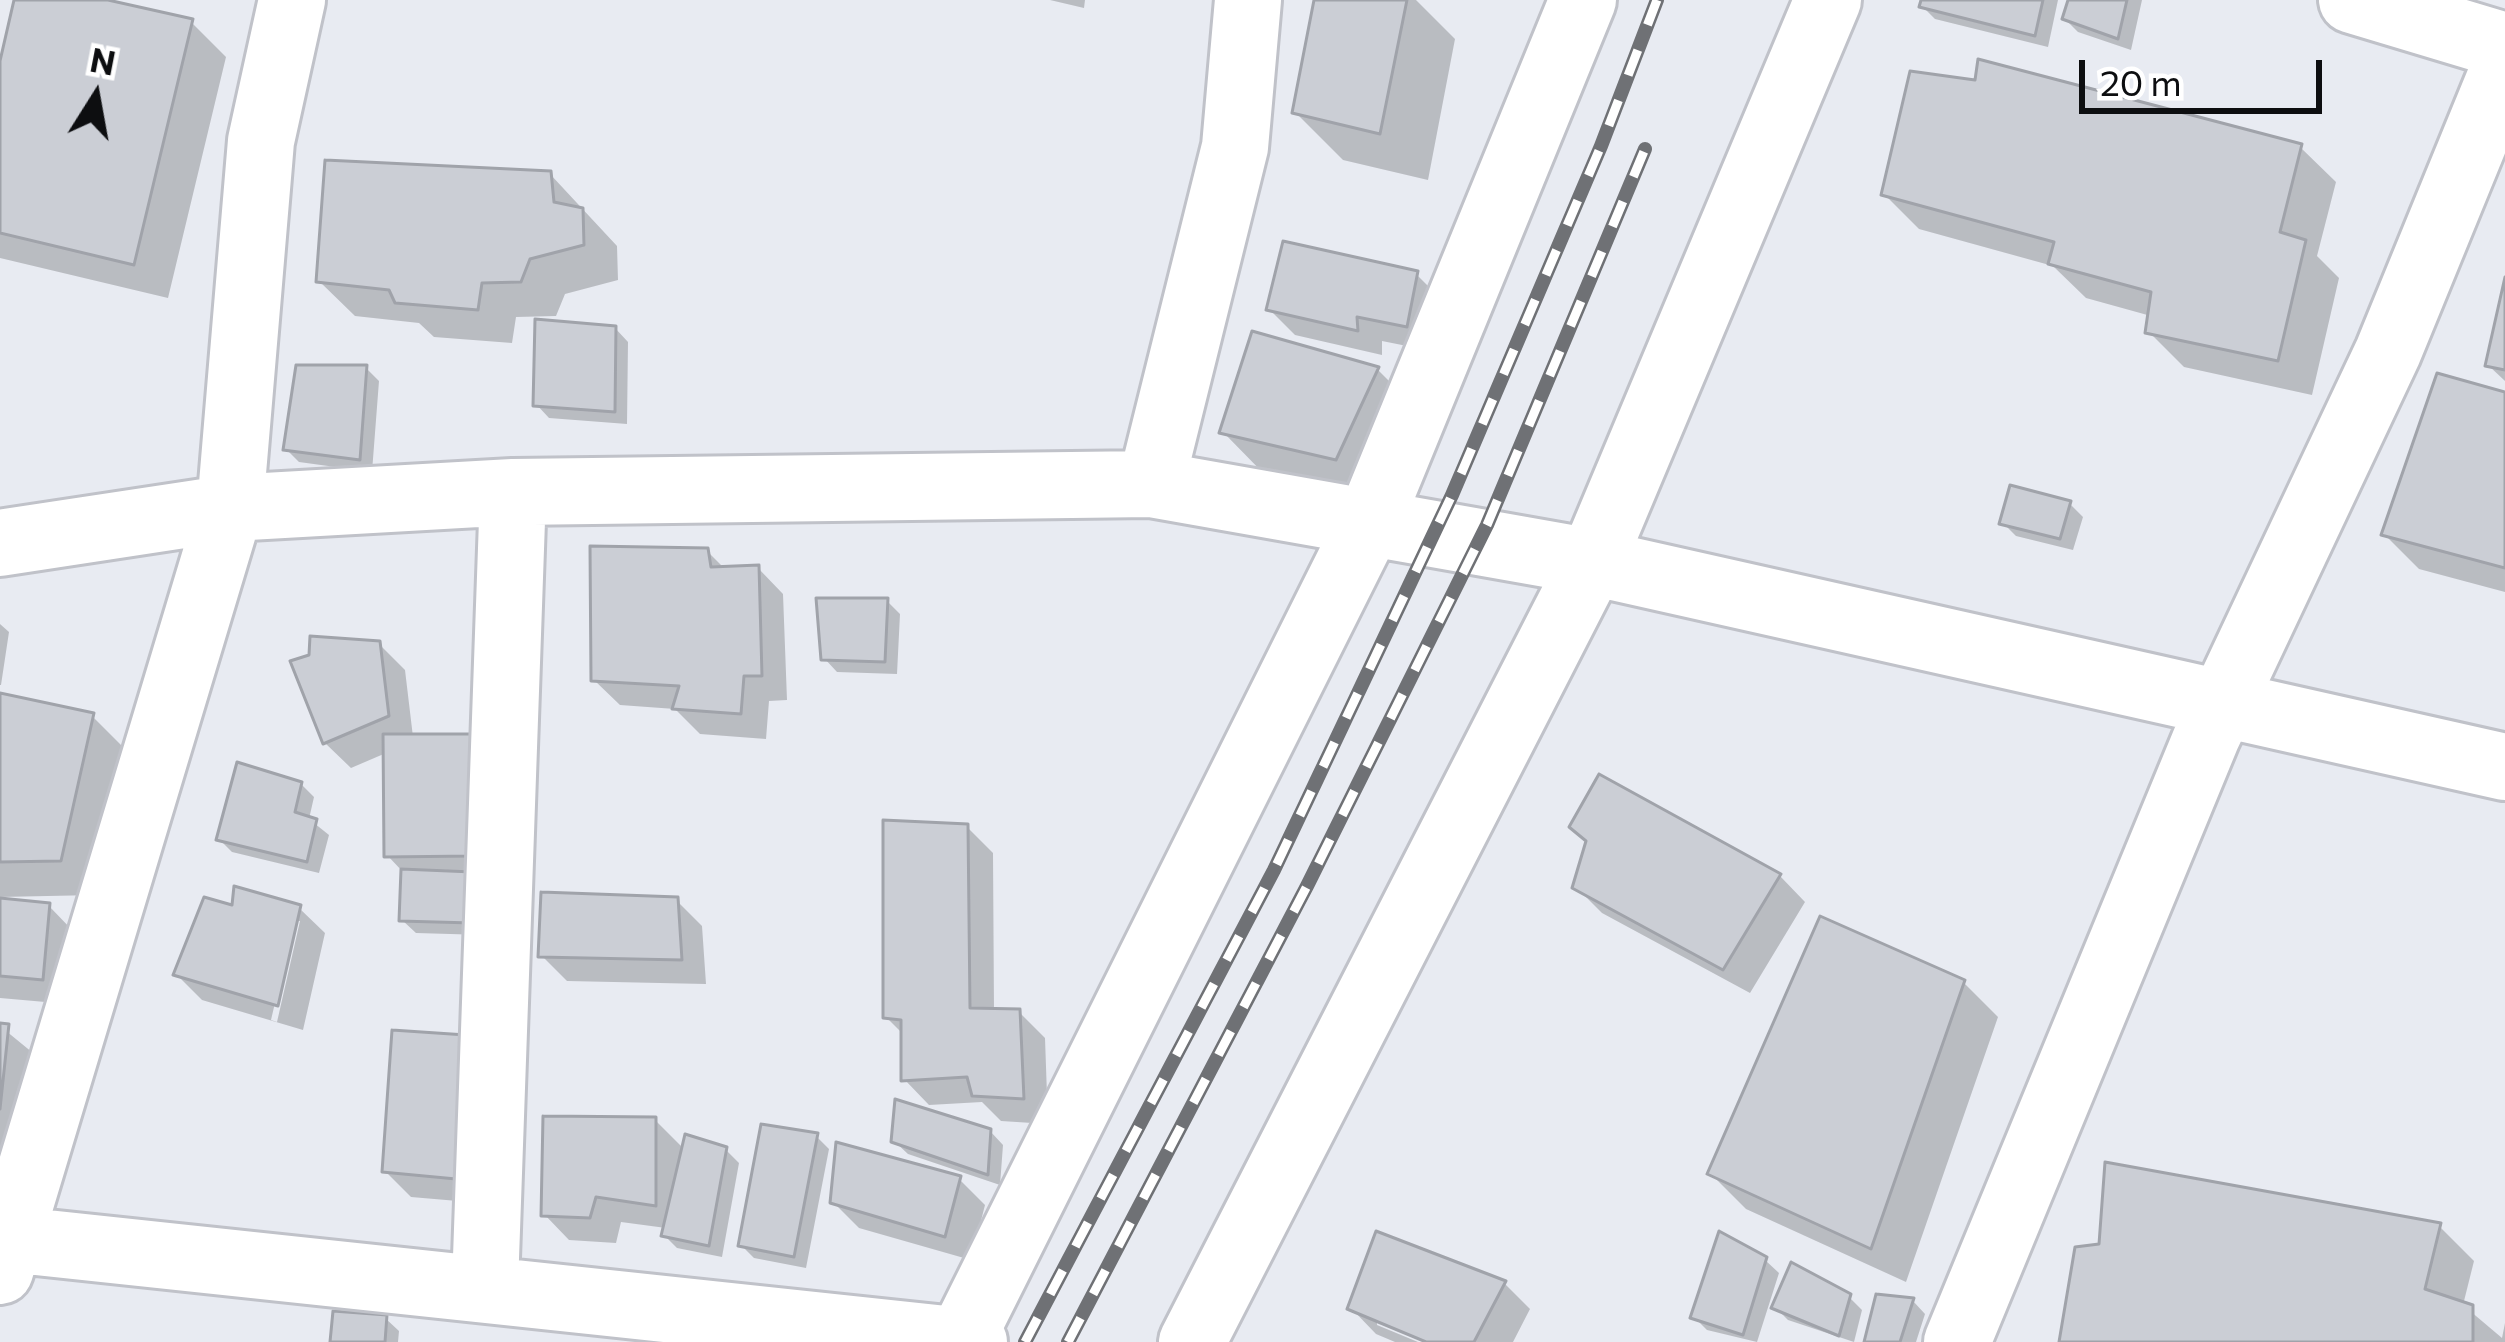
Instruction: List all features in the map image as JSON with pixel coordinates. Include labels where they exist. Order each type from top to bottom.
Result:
[{"type":"street","points":[[292,0],[261,141],[230,508],[4,1250],[485,1286],[965,1341],[1369,523],[1583,0]]},
{"type":"street","points":[[1151,484],[1234,147],[1248,0]]},
{"type":"street","points":[[1192,1342],[1592,562],[1828,0]]},
{"type":"street","points":[[2352,0],[2505,46]]},
{"type":"street","points":[[1957,1342],[2221,706],[2388,352],[2505,66]]},
{"type":"street","points":[[0,543],[230,508],[513,493],[1151,484],[1592,562],[2505,767]]},
{"type":"street","points":[[485,1286],[513,493]]},
{"type":"building","points":[[14,0],[108,0],[193,19],[134,265],[0,233],[0,61]]},
{"type":"building","points":[[1314,0],[1407,0],[1380,134],[1292,113]]},
{"type":"building","points":[[1921,0],[2043,0],[2035,36],[1919,7]]},
{"type":"building","points":[[2068,0],[2127,0],[2118,39],[2062,19]]},
{"type":"building","points":[[1978,59],[2302,144],[2280,232],[2306,240],[2278,361],[2145,333],[2151,292],[2048,264],[2054,242],[1881,195],[1910,71],[1975,80]]},
{"type":"building","points":[[325,160],[551,171],[554,202],[583,208],[584,245],[530,259],[521,282],[482,283],[478,310],[395,303],[389,290],[316,282]]},
{"type":"building","points":[[1283,241],[1418,271],[1407,327],[1357,317],[1358,331],[1266,310]]},
{"type":"building","points":[[2505,277],[2505,370],[2485,366]]},
{"type":"building","points":[[535,319],[616,326],[615,412],[533,406]]},
{"type":"building","points":[[1252,331],[1379,367],[1336,460],[1219,433]]},
{"type":"building","points":[[296,365],[367,365],[360,460],[283,450]]},
{"type":"building","points":[[2437,373],[2505,392],[2505,568],[2381,535]]},
{"type":"building","points":[[2010,485],[2071,501],[2060,539],[1999,524]]},
{"type":"building","points":[[590,546],[708,548],[711,567],[759,565],[762,676],[744,676],[741,714],[672,709],[679,686],[591,681]]},
{"type":"building","points":[[816,598],[888,598],[885,662],[821,660]]},
{"type":"building","points":[[310,636],[380,641],[389,716],[323,744],[290,661],[309,655]]},
{"type":"building","points":[[0,693],[94,713],[61,861],[0,862]]},
{"type":"building","points":[[383,734],[473,734],[474,856],[384,857]]},
{"type":"building","points":[[237,762],[302,782],[295,812],[317,819],[307,862],[216,840]]},
{"type":"building","points":[[1599,774],[1781,874],[1723,970],[1572,888],[1586,841],[1569,827]]},
{"type":"building","points":[[883,820],[968,824],[970,1008],[1020,1009],[1024,1099],[972,1096],[967,1077],[901,1081],[901,1020],[883,1018]]},
{"type":"building","points":[[401,869],[473,872],[472,923],[399,921]]},
{"type":"building","points":[[234,886],[301,905],[278,1006],[173,975],[204,897],[232,905]]},
{"type":"building","points":[[541,892],[678,897],[682,960],[538,957]]},
{"type":"building","points":[[0,898],[50,903],[43,980],[0,976]]},
{"type":"building","points":[[1820,916],[1965,980],[1871,1249],[1707,1174]]},
{"type":"building","points":[[0,1023],[9,1024],[0,1109]]},
{"type":"building","points":[[392,1030],[466,1035],[456,1179],[382,1172]]},
{"type":"building","points":[[895,1099],[991,1129],[988,1175],[891,1142]]},
{"type":"building","points":[[543,1116],[656,1117],[656,1206],[596,1197],[590,1218],[541,1216]]},
{"type":"building","points":[[761,1124],[818,1133],[794,1257],[738,1246]]},
{"type":"building","points":[[685,1134],[727,1147],[709,1246],[661,1236]]},
{"type":"building","points":[[836,1142],[961,1176],[945,1237],[830,1203]]},
{"type":"building","points":[[2105,1162],[2441,1223],[2425,1289],[2473,1305],[2473,1342],[2059,1342],[2075,1247],[2099,1244]]},
{"type":"building","points":[[1376,1231],[1506,1281],[1474,1342],[1426,1342],[1347,1309]]},
{"type":"building","points":[[1719,1231],[1767,1257],[1743,1335],[1690,1318]]},
{"type":"building","points":[[1791,1262],[1851,1294],[1839,1336],[1771,1308]]},
{"type":"building","points":[[1876,1294],[1914,1298],[1900,1342],[1864,1342]]},
{"type":"building","points":[[333,1311],[387,1315],[385,1342],[330,1342]]},
{"type":"railway","points":[[1025,1342],[1274,870],[1452,495],[1601,146],[1657,0]]},
{"type":"railway","points":[[1068,1342],[1307,886],[1487,525],[1645,149]]}]
